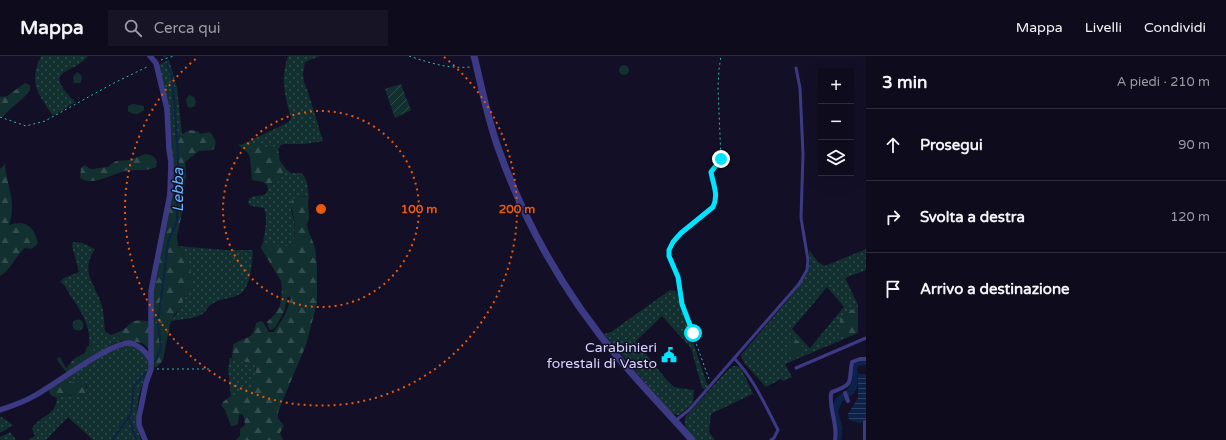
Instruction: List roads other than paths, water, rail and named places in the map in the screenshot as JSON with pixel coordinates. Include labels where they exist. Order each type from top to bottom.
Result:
[{"type":"street","points":[[145,440],[139,425],[139,417],[146,383],[151,371],[151,291],[170,194],[171,162],[167,109],[156,62],[150,56]]},
{"type":"street","points":[[474,56],[499,151],[528,218],[548,256],[574,298],[605,341],[692,440]]},
{"type":"street","points":[[0,410],[34,397],[118,344],[130,343],[138,346],[145,350],[151,360]]},
{"type":"street","points":[[835,440],[836,432],[832,412],[831,394],[832,392],[847,386],[850,382],[852,362],[860,359],[866,359]]},
{"type":"street","points":[[844,393],[848,401]]},
{"type":"street","points":[[865,440],[866,422]]},
{"type":"lane","points":[[675,421],[690,410],[799,284],[807,270],[807,251],[801,218],[803,154],[800,88],[796,68]]},
{"type":"lane","points":[[796,368],[866,338]]},
{"type":"lane","points":[[734,358],[746,370],[778,430],[774,438],[771,440]]},
{"type":"water","points":[[858,374],[866,374],[866,422],[859,423],[849,420],[848,414],[858,398]]},
{"type":"waterway","name":"Lebba","points":[[155,362],[161,348],[158,323],[168,242],[177,221],[178,157],[172,77],[167,64]]},
{"type":"waterway","points":[[838,440],[839,428],[835,409],[839,400],[851,391],[854,386],[854,365],[859,362],[866,362]]},
{"type":"waterway","name":"Lebba","points":[[112,440],[131,413],[134,386],[147,372]]},
{"type":"waterway","points":[[129,417],[136,440]]},
{"type":"place","name":"Carabinieri forestali di Vasto","points":[[669,355]]}]
